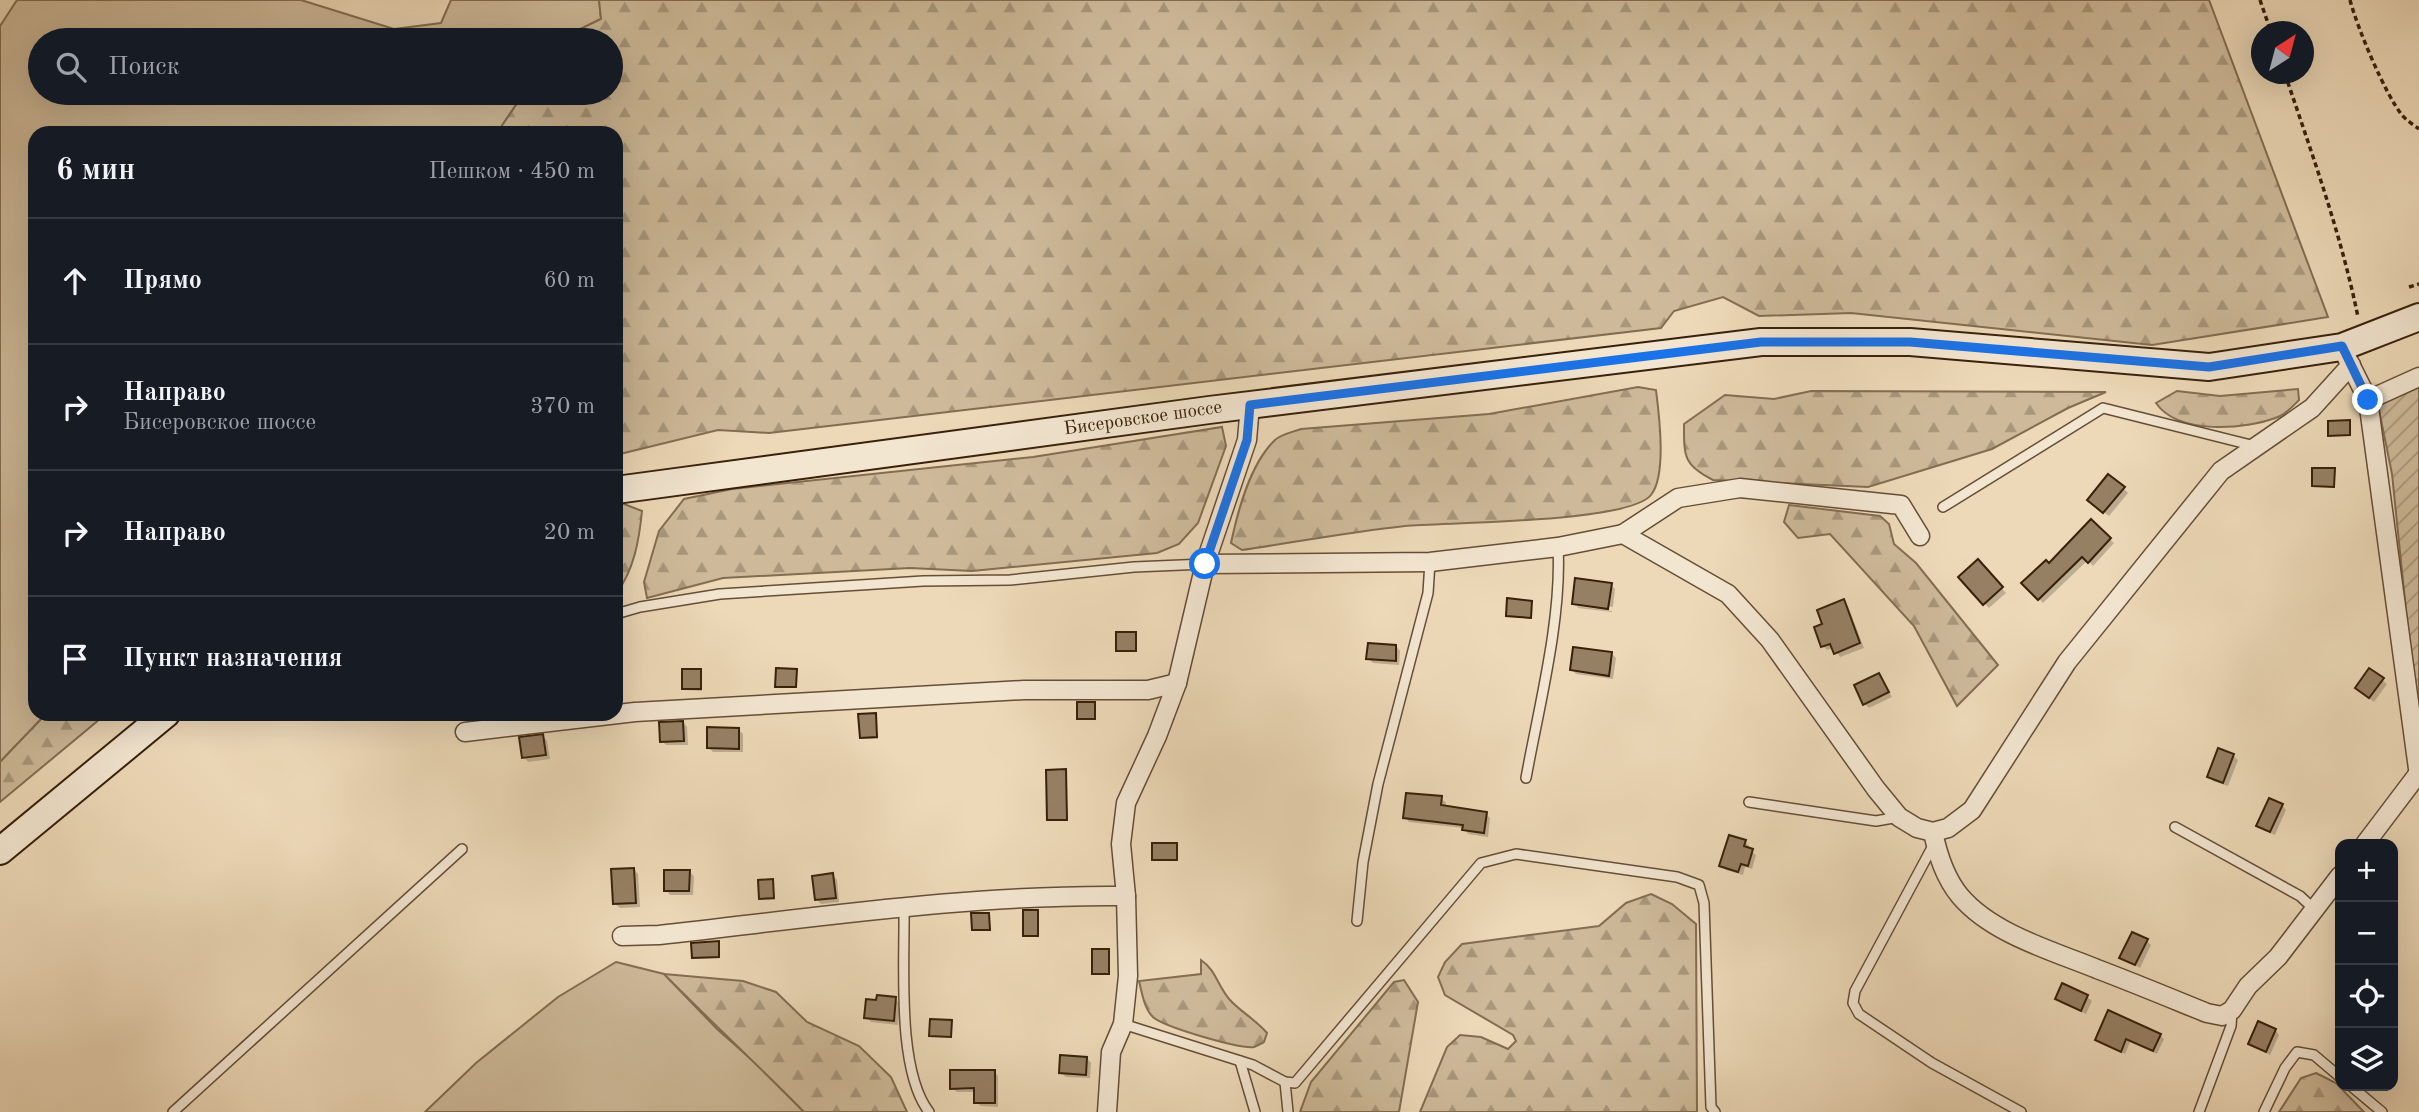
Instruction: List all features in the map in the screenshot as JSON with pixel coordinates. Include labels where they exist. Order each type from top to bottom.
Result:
[{"type":"main road","name":"Бисеровское шоссе","points":[[623,490],[1250,405],[1761,342],[1910,342],[2209,367],[2352,351],[2419,317]]},
{"type":"main road","points":[[0,851],[158,721]]},
{"type":"street","points":[[2352,351],[2368,400],[2419,775],[2369,839]]},
{"type":"street","points":[[1934,837],[1972,810],[2067,663],[2221,471],[2312,408],[2352,351]]},
{"type":"street","points":[[2368,400],[2419,377]]},
{"type":"street","points":[[1107,1112],[1111,1052],[1123,1024],[1128,976],[1126,896],[1121,844],[1126,803],[1157,736],[1177,683],[1205,564],[1247,440],[1250,405]]},
{"type":"street","points":[[1205,564],[1430,562],[1558,547],[1623,534],[1678,498],[1740,488],[1902,505],[1920,536]]},
{"type":"street","points":[[1623,534],[1728,594],[1770,640],[1899,817],[1934,837],[1947,878],[1961,898],[1995,925],[2029,942],[2207,1013],[2222,1016],[2232,1010],[2248,986],[2278,957],[2335,882]]},
{"type":"street","points":[[623,713],[1024,690],[1148,690],[1177,683]]},
{"type":"street","points":[[465,732],[558,721]]},
{"type":"street","points":[[622,936],[659,935],[978,901],[1085,895],[1126,896]]},
{"type":"lane","points":[[1943,507],[2103,408],[2257,446]]},
{"type":"lane","points":[[1526,778],[1560,575],[1558,547]]},
{"type":"lane","points":[[1357,921],[1363,862],[1375,797],[1428,593],[1430,562]]},
{"type":"lane","points":[[623,612],[720,594],[923,581],[1010,580],[1133,567],[1205,564]]},
{"type":"lane","points":[[1749,802],[1876,821],[1899,817]]},
{"type":"lane","points":[[2175,827],[2300,896],[2314,909]]},
{"type":"lane","points":[[1934,837],[1875,949],[1855,991],[1853,1003],[1859,1014],[1932,1063],[2021,1112]]},
{"type":"lane","points":[[173,1112],[462,849]]},
{"type":"lane","points":[[1123,1024],[1240,1061],[1285,1082],[1296,1083],[1481,863],[1516,853],[1677,877],[1699,886],[1704,903],[1711,1107],[1715,1112]]},
{"type":"lane","points":[[904,908],[906,1039],[916,1090],[929,1112]]},
{"type":"lane","points":[[2199,1112],[2231,1026],[2232,1010]]},
{"type":"lane","points":[[2264,1112],[2285,1068],[2297,1052],[2314,1055],[2335,1073]]},
{"type":"lane","points":[[1240,1061],[1255,1112]]},
{"type":"lane","points":[[1285,1082],[1288,1112]]},
{"type":"lane","points":[[2357,1091],[2382,1112]]},
{"type":"lane","points":[[1101,1112],[1107,1112]]},
{"type":"path","points":[[2260,0],[2267,21]]},
{"type":"path","points":[[2350,0],[2386,88],[2402,116],[2419,130]]},
{"type":"path","points":[[2288,84],[2346,262],[2352,351]]},
{"type":"path","points":[[2409,287],[2419,284]]},
{"type":"green space","points":[[17,0],[301,0],[391,28],[28,28],[28,105],[516,105],[502,126],[28,126],[28,721],[39,721],[0,762],[0,26]]},
{"type":"green space","points":[[451,0],[599,0],[601,19],[583,28],[402,28],[441,23]]},
{"type":"green space","points":[[599,0],[2209,0],[2328,317],[2152,345],[1851,313],[1759,316],[1723,297],[1674,311],[1661,328],[769,433],[718,430],[623,453],[623,126],[502,126],[516,105],[623,105],[623,28],[583,28],[601,19]]},
{"type":"green space","points":[[2419,383],[2419,737],[2392,474],[2377,400]]},
{"type":"green space","points":[[1638,387],[1656,390],[1660,459],[1656,486],[1651,495],[1636,504],[1609,511],[1536,520],[1405,526],[1242,550],[1231,543],[1241,502],[1252,474],[1266,450],[1284,435],[1301,429],[1489,414]]},
{"type":"green space","points":[[2298,389],[2299,400],[2281,416],[2231,427],[2196,425],[2180,421],[2156,403],[2177,391],[2220,396]]},
{"type":"green space","points":[[1811,391],[2106,392],[2068,408],[1992,449],[1868,487],[1713,480],[1703,475],[1687,458],[1684,424],[1725,395],[1774,399]]},
{"type":"green space","points":[[1222,427],[1226,446],[1198,523],[1179,544],[1157,553],[972,571],[910,568],[723,578],[647,598],[644,582],[659,531],[684,499],[732,489],[1033,457]]},
{"type":"green space","points":[[623,504],[642,511],[635,555],[623,583]]},
{"type":"green space","points":[[1789,505],[1880,516],[1889,524],[1894,544],[1916,563],[1998,665],[1957,706],[1914,626],[1830,534],[1798,538],[1784,522]]},
{"type":"green space","points":[[39,721],[98,721],[0,802],[0,762]]},
{"type":"green space","points":[[1651,894],[1672,904],[1696,924],[1697,1112],[1420,1112],[1447,1047],[1460,1035],[1481,1037],[1508,1049],[1516,1041],[1513,1035],[1445,995],[1438,977],[1445,962],[1462,944],[1599,926],[1626,903]]},
{"type":"green space","points":[[1201,960],[1230,1000],[1267,1033],[1264,1042],[1254,1047],[1246,1047],[1218,1041],[1171,1026],[1153,1017],[1147,1009],[1139,981],[1201,974]]},
{"type":"green space","points":[[616,962],[664,974],[804,1112],[425,1112],[476,1063],[558,997]]},
{"type":"green space","points":[[664,974],[743,981],[776,992],[807,1022],[859,1046],[891,1077],[907,1112],[804,1112]]},
{"type":"green space","points":[[1404,980],[1418,1002],[1399,1112],[1300,1112],[1311,1082],[1394,982]]},
{"type":"green space","points":[[2316,1073],[2335,1082],[2335,1091],[2344,1091],[2364,1112],[2279,1112],[2301,1078]]},
{"type":"building","points":[[2350,420],[2350,435],[2328,436],[2328,421]]},
{"type":"building","points":[[2312,468],[2335,468],[2334,487],[2312,486]]},
{"type":"building","points":[[2108,474],[2125,487],[2103,513],[2087,500]]},
{"type":"building","points":[[2091,519],[2111,538],[2088,563],[2082,557],[2038,600],[2021,583],[2046,560],[2049,563]]},
{"type":"building","points":[[1978,559],[2003,587],[1983,605],[1958,577]]},
{"type":"building","points":[[1575,578],[1612,583],[1608,609],[1572,604]]},
{"type":"building","points":[[1507,598],[1532,601],[1531,618],[1506,616]]},
{"type":"building","points":[[1844,599],[1860,643],[1834,654],[1830,644],[1821,647],[1814,627],[1822,624],[1817,610]]},
{"type":"building","points":[[1116,632],[1136,632],[1136,651],[1116,651]]},
{"type":"building","points":[[1368,643],[1396,645],[1396,661],[1366,659]]},
{"type":"building","points":[[1573,647],[1612,652],[1609,676],[1570,670]]},
{"type":"building","points":[[776,668],[797,669],[796,687],[775,687]]},
{"type":"building","points":[[2369,668],[2384,678],[2369,698],[2355,688]]},
{"type":"building","points":[[682,669],[701,669],[701,689],[682,689]]},
{"type":"building","points":[[1879,673],[1889,692],[1863,705],[1854,685]]},
{"type":"building","points":[[1077,702],[1095,702],[1095,719],[1077,719]]},
{"type":"building","points":[[876,713],[877,737],[860,738],[858,714]]},
{"type":"building","points":[[683,721],[684,741],[660,742],[659,722]]},
{"type":"building","points":[[707,727],[739,728],[739,749],[707,748]]},
{"type":"building","points":[[543,734],[546,755],[522,758],[519,737]]},
{"type":"building","points":[[2218,748],[2234,754],[2223,783],[2207,777]]},
{"type":"building","points":[[1066,769],[1067,820],[1047,820],[1046,770]]},
{"type":"building","points":[[1406,793],[1442,796],[1441,805],[1487,812],[1484,833],[1462,830],[1463,825],[1403,818]]},
{"type":"building","points":[[2269,798],[2283,804],[2270,832],[2256,826]]},
{"type":"building","points":[[1729,835],[1746,840],[1744,846],[1753,849],[1748,866],[1741,864],[1738,872],[1719,866]]},
{"type":"building","points":[[1152,843],[1177,843],[1177,860],[1152,860]]},
{"type":"building","points":[[634,868],[636,903],[613,904],[611,869]]},
{"type":"building","points":[[664,870],[690,870],[689,891],[664,891]]},
{"type":"building","points":[[833,873],[836,898],[815,900],[812,876]]},
{"type":"building","points":[[773,879],[774,898],[759,899],[758,880]]},
{"type":"building","points":[[1023,910],[1038,910],[1038,936],[1023,936]]},
{"type":"building","points":[[971,913],[989,913],[990,930],[972,930]]},
{"type":"building","points":[[2132,932],[2148,939],[2135,965],[2119,958]]},
{"type":"building","points":[[719,941],[719,957],[692,958],[691,943]]},
{"type":"building","points":[[1092,949],[1109,949],[1109,974],[1092,974]]},
{"type":"building","points":[[2062,983],[2088,995],[2081,1011],[2055,999]]},
{"type":"building","points":[[877,995],[896,997],[894,1021],[864,1018],[866,999],[876,1000]]},
{"type":"building","points":[[2108,1010],[2161,1034],[2153,1051],[2126,1039],[2121,1052],[2095,1040]]},
{"type":"building","points":[[930,1019],[952,1020],[951,1037],[929,1036]]},
{"type":"building","points":[[2258,1021],[2276,1029],[2266,1052],[2248,1044]]},
{"type":"building","points":[[1060,1055],[1087,1057],[1086,1075],[1059,1073]]},
{"type":"building","points":[[950,1070],[995,1070],[995,1103],[974,1103],[974,1088],[950,1089]]},
{"type":"route","points":[[1205,564],[1247,440],[1250,405],[1761,342],[1910,342],[2209,367],[2342,346],[2368,400]]}]
